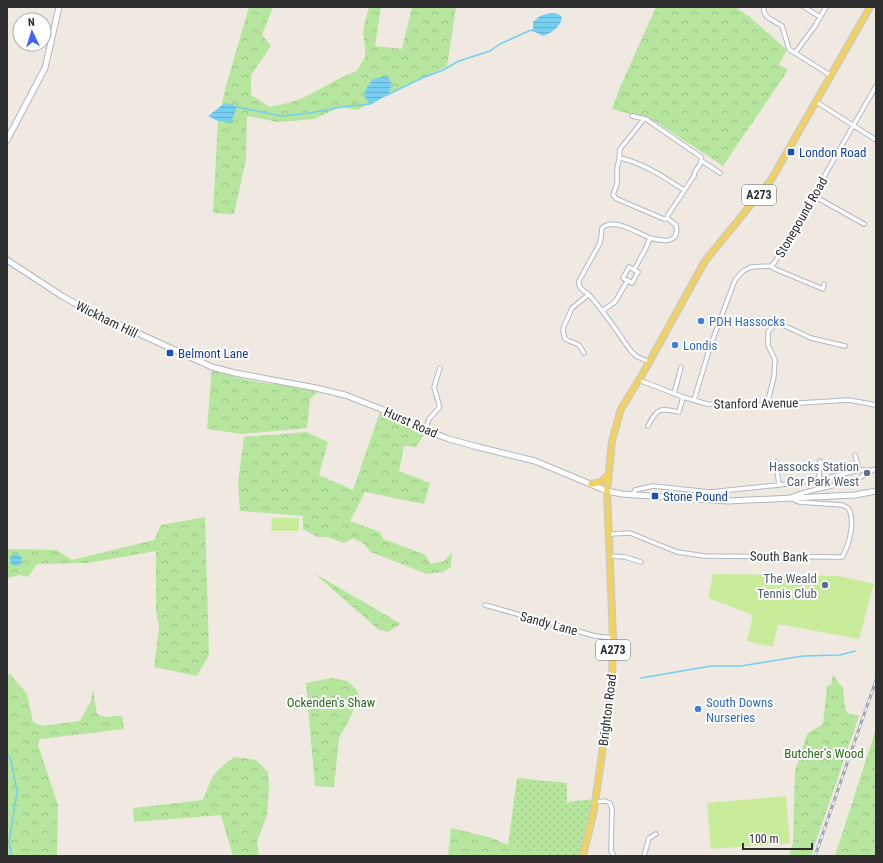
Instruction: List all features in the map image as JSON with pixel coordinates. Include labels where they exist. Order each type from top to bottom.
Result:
[{"type":"main road","points":[[7,140],[45,68],[59,7]]},
{"type":"main road","name":"A273","points":[[607,491],[612,441],[621,409],[639,380],[705,261],[771,180],[870,7]]},
{"type":"main road","name":"Wickham Hill","points":[[7,260],[62,296],[85,309],[212,367]]},
{"type":"main road","name":"Hurst Road","points":[[212,367],[345,395],[369,404],[425,430],[474,446],[536,461],[607,491],[728,501],[855,495],[876,491]]},
{"type":"main road","points":[[591,484],[601,482],[608,476]]},
{"type":"main road","name":"Brighton Road","points":[[583,856],[595,802],[612,684],[613,638],[610,534],[607,491]]},
{"type":"street","points":[[764,7],[763,12],[765,16],[782,26],[789,49],[830,75]]},
{"type":"street","points":[[804,7],[820,17]]},
{"type":"street","points":[[795,53],[826,7]]},
{"type":"street","name":"Stonepound Road","points":[[694,400],[710,347],[735,280],[743,271],[751,267],[771,266],[775,262],[876,86]]},
{"type":"street","points":[[815,101],[876,140]]},
{"type":"street","points":[[632,116],[644,119],[701,156],[702,162],[672,207],[667,218]]},
{"type":"street","points":[[644,119],[620,149],[620,158],[617,168],[617,184],[613,195],[624,202],[664,219],[667,218],[676,225],[677,230],[673,238],[668,241],[663,241],[650,238],[620,225],[603,226],[600,242],[579,280],[580,288],[602,312],[636,356],[649,362]]},
{"type":"street","points":[[620,158],[637,163],[684,190]]},
{"type":"street","points":[[702,162],[720,173]]},
{"type":"street","points":[[814,196],[864,224]]},
{"type":"street","points":[[634,270],[650,238]]},
{"type":"street","points":[[771,266],[823,289],[824,284]]},
{"type":"street","points":[[629,267],[638,272],[632,283],[628,280],[623,278],[629,267]]},
{"type":"street","points":[[602,312],[615,302],[628,280]]},
{"type":"street","points":[[584,353],[579,345],[565,339],[563,331],[572,308],[588,295]]},
{"type":"street","points":[[767,405],[774,376],[775,360],[768,345],[768,332],[774,325],[783,325],[811,338],[844,346]]},
{"type":"street","points":[[674,394],[681,367]]},
{"type":"street","points":[[425,430],[429,419],[438,408],[439,404],[434,387],[440,368]]},
{"type":"street","name":"Stanford Avenue","points":[[639,380],[674,394],[707,404],[767,405],[849,400],[876,405]]},
{"type":"street","points":[[648,426],[655,413],[659,410],[664,409],[679,412],[683,397]]},
{"type":"street","points":[[855,455],[859,470]]},
{"type":"street","points":[[819,479],[820,461]]},
{"type":"street","points":[[776,462],[778,485]]},
{"type":"street","points":[[633,494],[635,490],[653,486],[710,492],[778,485],[819,479],[859,470],[876,469]]},
{"type":"street","points":[[790,497],[858,479],[869,470]]},
{"type":"street","name":"South Bank","points":[[610,534],[630,533],[677,552],[704,556],[842,557],[848,548],[852,522],[848,508],[842,505],[799,502],[790,497]]},
{"type":"street","points":[[610,556],[625,557],[642,562]]},
{"type":"street","name":"Sandy Lane","points":[[485,605],[595,636],[613,638]]},
{"type":"street","points":[[595,802],[604,801],[610,803],[612,809],[612,856]]},
{"type":"street","points":[[644,856],[649,838],[656,834]]},
{"type":"green space","points":[[249,7],[273,7],[262,35],[271,46],[251,75],[251,95],[270,107],[298,100],[342,77],[357,71],[365,57],[363,32],[369,7],[381,7],[375,46],[402,49],[412,7],[456,7],[447,66],[357,110],[341,107],[314,119],[278,122],[247,116],[246,159],[234,214],[213,213],[218,121],[226,86]]},
{"type":"green space","points":[[656,7],[735,7],[750,17],[787,50],[779,64],[788,70],[723,166],[655,121],[612,109],[620,87]]},
{"type":"green space","points":[[212,367],[235,373],[234,377],[263,383],[320,390],[310,399],[307,428],[242,434],[207,429]]},
{"type":"green space","points":[[381,409],[429,426],[416,447],[404,446],[399,471],[430,483],[424,504],[365,492],[350,521],[380,532],[383,539],[424,554],[431,564],[444,561],[452,553],[451,567],[443,572],[427,574],[371,552],[363,543],[353,538],[344,543],[328,537],[318,537],[303,529],[303,516],[240,511],[238,483],[244,437],[306,432],[328,442],[319,475],[353,490]]},
{"type":"green space","points":[[205,517],[209,655],[197,676],[154,667],[159,628],[156,610],[156,551],[88,563],[37,564],[28,577],[19,575],[7,578],[7,549],[57,550],[72,560],[154,540],[161,525]]},
{"type":"green space","points":[[272,518],[299,518],[299,531],[271,531]]},
{"type":"green space","points":[[314,573],[401,624],[388,632],[379,630]]},
{"type":"green space","points":[[713,574],[839,576],[874,584],[859,639],[778,624],[773,647],[747,641],[753,615],[708,598]]},
{"type":"green space","points":[[7,674],[10,674],[27,694],[33,722],[42,726],[80,721],[91,701],[93,689],[97,714],[105,717],[122,716],[124,729],[40,739],[38,745],[58,805],[57,856],[7,856]]},
{"type":"green space","name":"Butcher's Wood","points":[[833,675],[843,688],[847,713],[859,716],[811,856],[789,856],[793,843],[795,771],[807,734],[823,724],[827,686],[831,685]]},
{"type":"green space","name":"Ockenden's Shaw","points":[[332,678],[347,681],[357,690],[359,698],[339,738],[334,787],[315,786],[306,683]]},
{"type":"green space","name":"Butcher's Wood","points":[[876,729],[876,856],[835,856]]},
{"type":"green space","points":[[235,757],[256,760],[268,772],[269,785],[267,815],[257,842],[259,856],[233,856],[221,815],[134,822],[133,808],[203,800],[214,775],[222,766]]},
{"type":"green space","points":[[517,778],[567,783],[567,803],[596,799],[583,856],[555,856],[532,852],[508,845]]},
{"type":"green space","points":[[786,796],[790,843],[711,849],[707,803]]},
{"type":"green space","points":[[451,828],[492,838],[508,845],[532,852],[555,856],[448,856]]},
{"type":"water","points":[[550,13],[560,15],[562,18],[557,27],[543,36],[533,31],[533,22],[540,16]]},
{"type":"water","points":[[387,76],[392,84],[388,95],[370,104],[364,96],[367,87],[373,79]]},
{"type":"water","points":[[225,103],[237,106],[231,123],[218,121],[208,116]]},
{"type":"water","points":[[16,554],[20,556],[22,560],[20,564],[16,566],[12,564],[10,560],[12,556]]},
{"type":"waterway","points":[[387,95],[422,78],[443,70],[459,61],[490,51],[500,44],[531,30],[533,31]]},
{"type":"waterway","points":[[237,107],[281,116],[370,104],[379,99]]},
{"type":"waterway","points":[[641,678],[711,666],[741,666],[803,656],[840,655],[855,651]]},
{"type":"waterway","points":[[7,753],[11,760],[17,792],[9,842],[12,856]]},
{"type":"railway","points":[[815,856],[876,680]]},
{"type":"place","name":"London Road","points":[[791,152]]},
{"type":"place","name":"PDH Hassocks","points":[[701,321]]},
{"type":"place","name":"Londis","points":[[675,345]]},
{"type":"place","name":"Belmont Lane","points":[[170,353]]},
{"type":"place","name":"Hassocks Station Car Park West","points":[[867,473]]},
{"type":"place","name":"Stone Pound","points":[[655,496]]},
{"type":"place","name":"The Weald Tennis Club","points":[[825,585]]},
{"type":"place","name":"South Downs Nurseries","points":[[698,709]]}]
